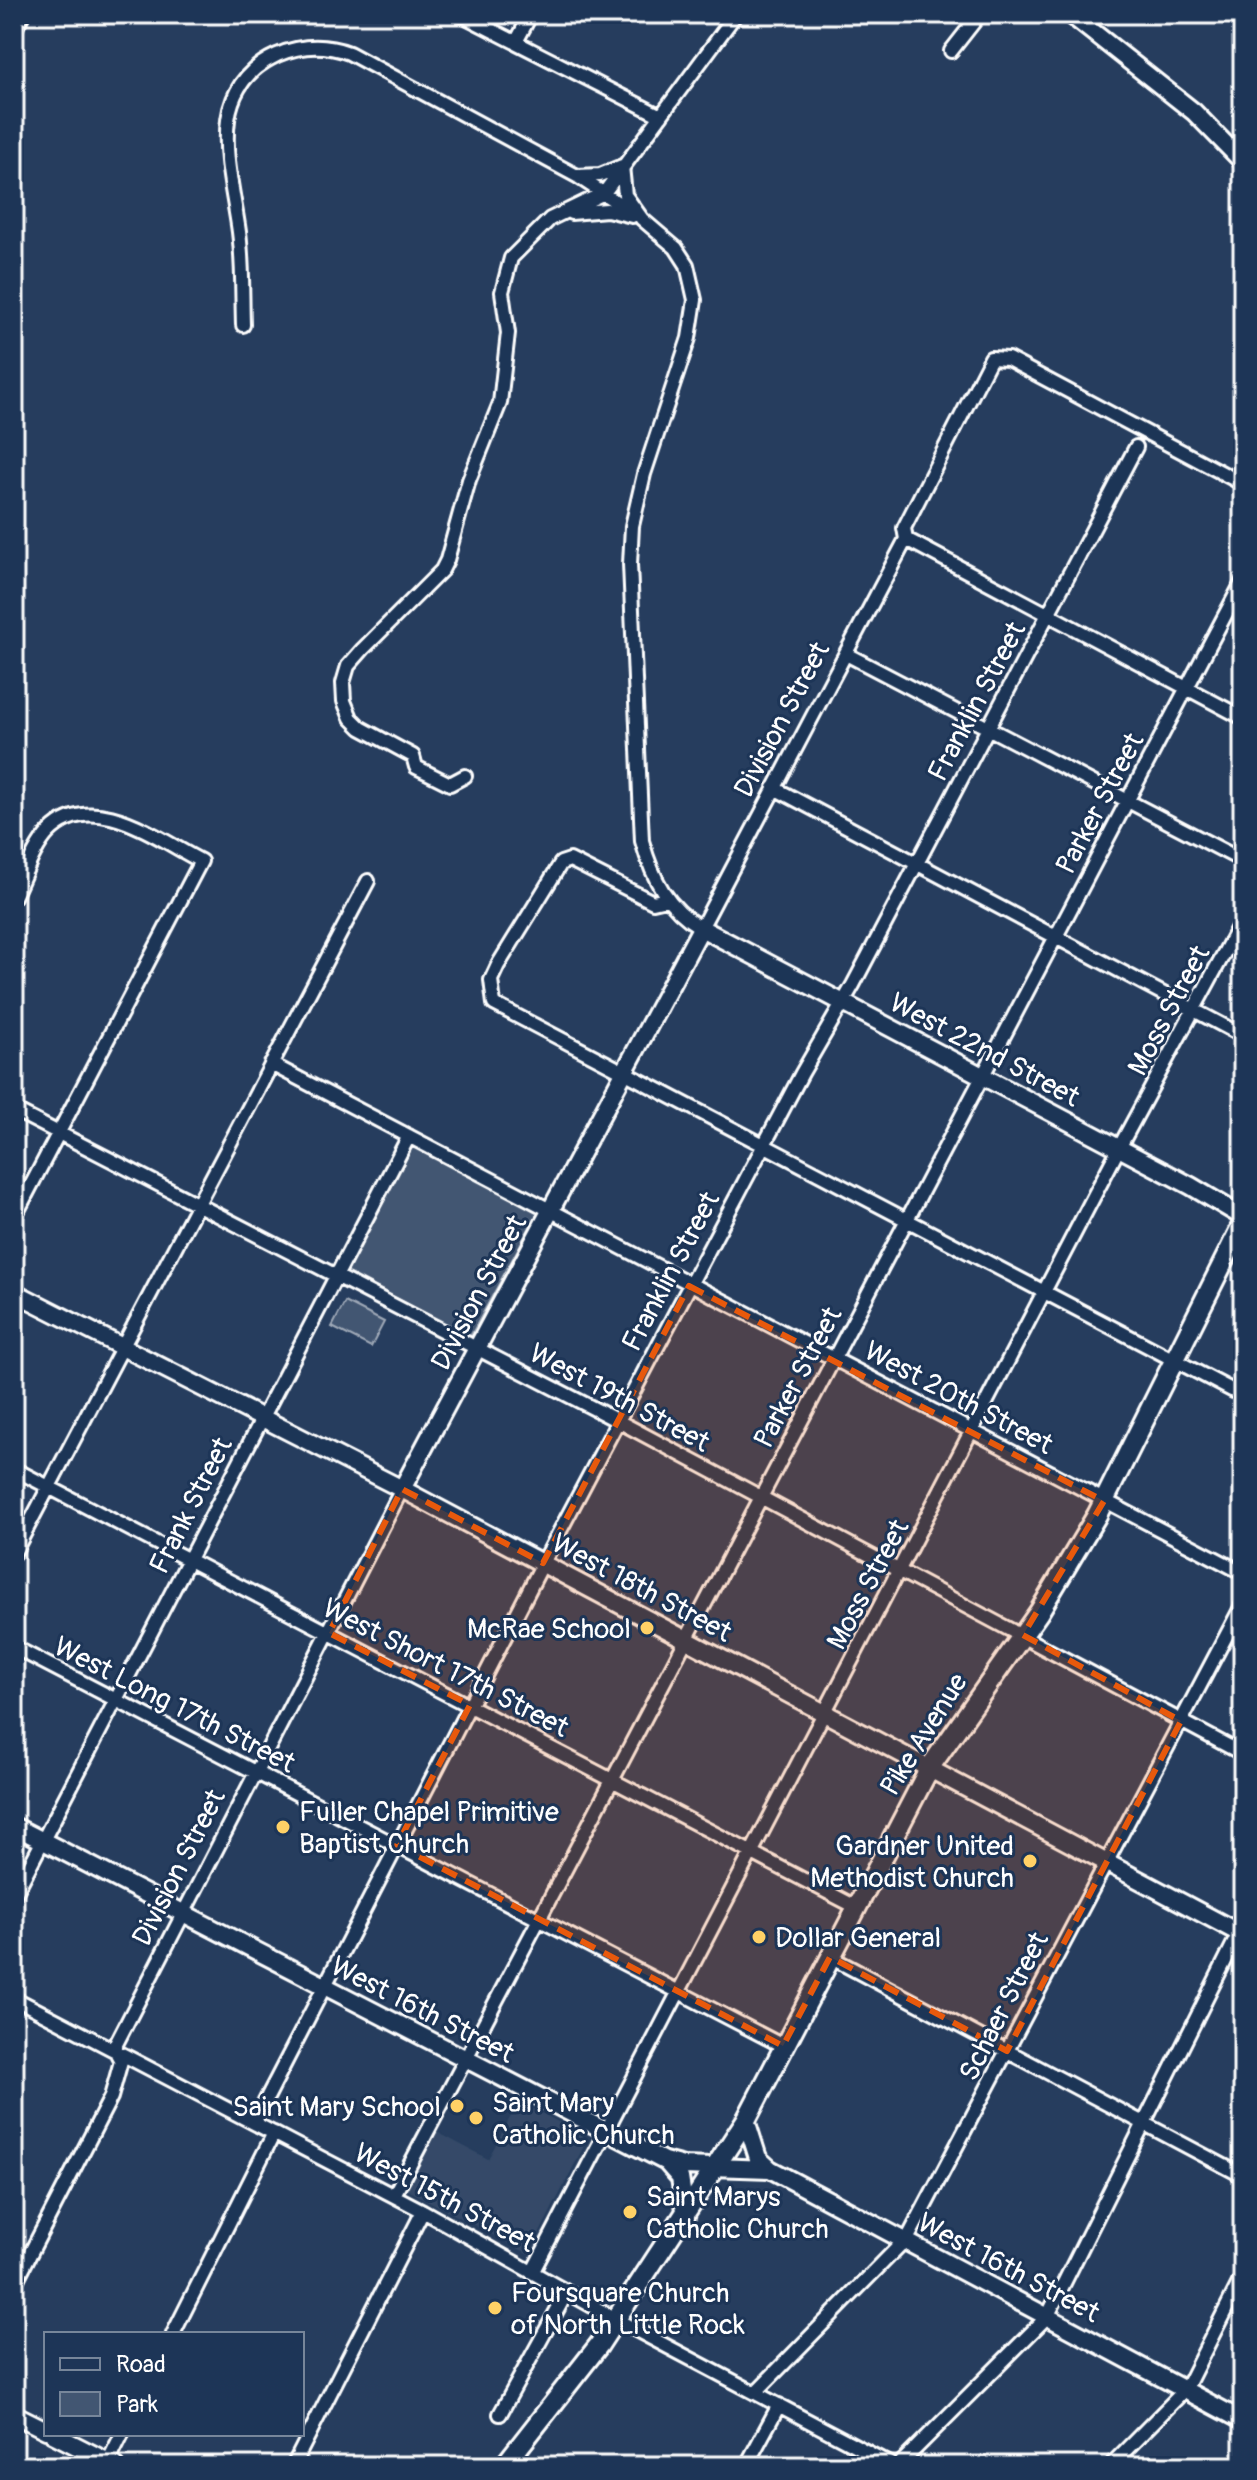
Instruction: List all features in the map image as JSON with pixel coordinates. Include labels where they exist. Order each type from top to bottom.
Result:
[{"type":"main road","name":"Pike Avenue","points":[[504,2466],[617,2320],[746,2120],[930,1767],[1023,1635],[1104,1501],[1243,1220]]},
{"type":"street","points":[[14,31],[23,14]]},
{"type":"street","points":[[460,14],[661,116]]},
{"type":"street","points":[[516,42],[531,14]]},
{"type":"street","points":[[465,776],[450,784],[416,767],[413,756],[361,728],[348,709],[343,683],[348,666],[442,570],[447,560],[469,480],[500,403],[508,333],[502,292],[504,275],[524,242],[557,215],[604,193],[736,14]]},
{"type":"street","points":[[951,51],[980,14]]},
{"type":"street","points":[[1070,14],[1194,112],[1243,162]]},
{"type":"street","points":[[243,325],[240,243],[227,159],[227,124],[236,94],[256,70],[274,57],[314,46],[349,53],[577,176],[642,219],[676,248],[687,265],[695,300],[689,338],[634,510],[630,551],[642,841],[650,871],[666,899],[701,928]]},
{"type":"street","points":[[577,176],[600,175],[622,166]]},
{"type":"street","points":[[622,166],[625,195],[642,219]]},
{"type":"street","points":[[557,215],[607,210],[642,219]]},
{"type":"street","name":"Division Street","points":[[14,2285],[111,2097],[121,2061],[114,2048],[402,1489],[906,539],[904,528],[988,361],[999,357],[1022,366],[1243,484]]},
{"type":"street","name":"Franklin Street","points":[[254,2123],[543,1563],[1136,447]]},
{"type":"street","points":[[906,539],[1243,718]]},
{"type":"street","name":"Parker Street","points":[[394,2195],[1243,581]]},
{"type":"street","points":[[846,654],[1243,861]]},
{"type":"street","points":[[774,788],[1243,1036]]},
{"type":"street","points":[[14,897],[47,835],[64,821],[98,814],[116,817],[201,861],[14,1218]]},
{"type":"street","points":[[666,899],[653,902],[570,860],[561,863],[550,875],[498,965],[491,980],[494,1004],[1243,1396]]},
{"type":"street","points":[[14,1553],[368,881]]},
{"type":"street","name":"Moss Street","points":[[533,2271],[901,1571],[1119,1148],[1243,918]]},
{"type":"street","name":"West 22nd Street","points":[[701,928],[1119,1148],[1243,1220]]},
{"type":"street","name":"West 20th Street","points":[[271,1064],[689,1286],[1243,1573]]},
{"type":"street","name":"West 19th Street","points":[[14,1110],[618,1421],[1243,1754]]},
{"type":"street","name":"Frank Street","points":[[14,1896],[409,1136]]},
{"type":"street","name":"West 18th Street","points":[[14,1292],[402,1489],[1241,1934]]},
{"type":"street","name":"West Short 17th Street","points":[[14,1469],[856,1907]]},
{"type":"street","name":"Schaer Street","points":[[755,2393],[905,2240],[1243,1604]]},
{"type":"street","name":"West Long 17th Street","points":[[14,1647],[783,2046]]},
{"type":"street","name":"West 16th Street","points":[[14,1826],[664,2161],[770,2169],[1243,2421]]},
{"type":"street","points":[[896,2466],[1047,2317],[1241,1934]]},
{"type":"street","points":[[830,1957],[1243,2176]]},
{"type":"street","name":"West 15th Street","points":[[14,1998],[394,2195],[617,2320],[896,2466]]},
{"type":"street","points":[[746,2120],[758,2158],[770,2169]]},
{"type":"street","points":[[174,2332],[274,2133]]},
{"type":"street","points":[[664,2161],[680,2178],[686,2216]]},
{"type":"street","points":[[293,2466],[423,2211]]},
{"type":"street","points":[[1110,2466],[1185,2390],[1243,2275]]},
{"type":"street","points":[[500,2414],[567,2292]]},
{"type":"street","points":[[746,2466],[779,2405]]},
{"type":"street","points":[[14,2414],[44,2429]]},
{"type":"street","points":[[57,2436],[110,2465],[121,2436]]},
{"type":"highlighted area","points":[[689,1286],[1104,1501],[1023,1635],[1181,1721],[1007,2051],[830,1957],[783,2046],[397,1845],[470,1705],[329,1633],[402,1489],[543,1563]]},
{"type":"shaded area","points":[[519,2101],[588,2138],[529,2254],[404,2188],[435,2131],[488,2159]]},
{"type":"green space","points":[[415,1146],[538,1212],[470,1337],[347,1272],[409,1148]]},
{"type":"green space","points":[[345,1302],[384,1322],[371,1347],[332,1327]]},
{"type":"place","name":"McRae School","points":[[647,1628]]},
{"type":"place","name":"Fuller Chapel Primitive Baptist Church","points":[[283,1827]]},
{"type":"place","name":"Gardner United Methodist Church","points":[[1030,1861]]},
{"type":"place","name":"Dollar General","points":[[759,1937]]},
{"type":"place","name":"Saint Mary School","points":[[457,2106]]},
{"type":"place","name":"Saint Mary Catholic Church","points":[[476,2118]]},
{"type":"place","name":"Saint Marys Catholic Church","points":[[630,2212]]},
{"type":"place","name":"Foursquare Church of North Little Rock","points":[[495,2308]]}]
